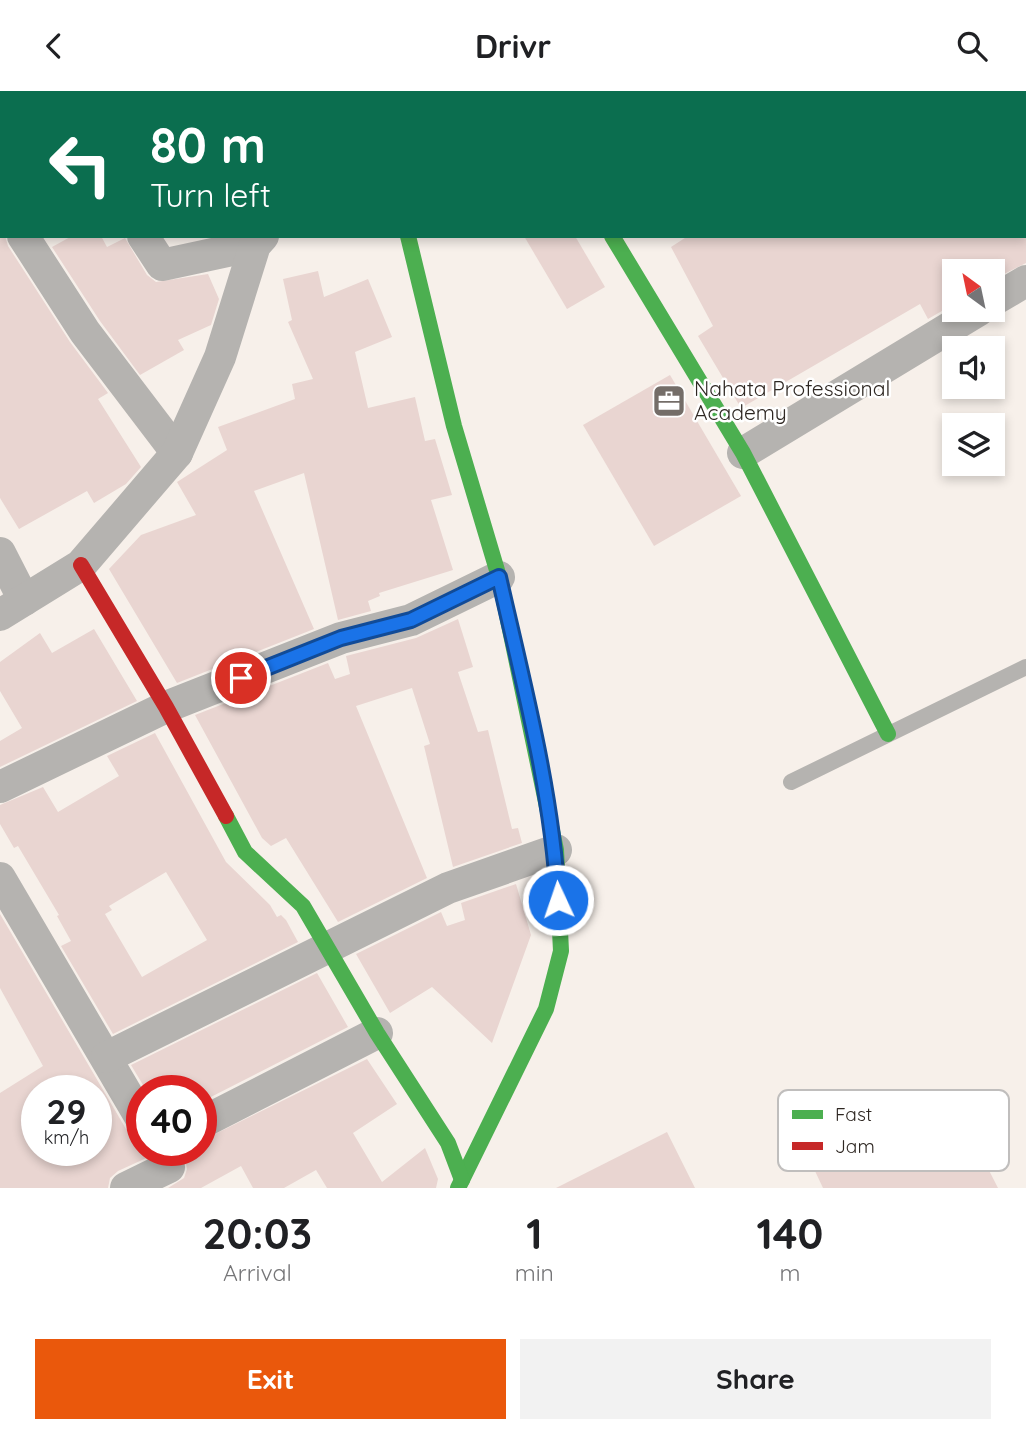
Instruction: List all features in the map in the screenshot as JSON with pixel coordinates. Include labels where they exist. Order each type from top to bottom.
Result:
[{"type":"street","points":[[24,238],[85,332],[177,453]]},
{"type":"street","points":[[144,238],[162,265],[257,239]]},
{"type":"street","points":[[408,238],[454,426],[499,577],[556,850],[561,951],[546,1009],[460,1184]]},
{"type":"street","points":[[613,238],[743,453],[888,734]]},
{"type":"street","points":[[0,553],[12,608],[81,565],[177,453],[220,357],[257,239]]},
{"type":"street","points":[[1005,294],[1026,281]]},
{"type":"street","points":[[743,453],[959,322]]},
{"type":"street","points":[[81,565],[166,707],[245,852],[303,906],[330,948],[377,1033],[448,1143],[460,1184]]},
{"type":"street","points":[[0,787],[166,707],[341,638],[411,620],[499,577]]},
{"type":"street","points":[[107,1057],[448,888],[556,850]]},
{"type":"street","points":[[0,878],[126,1091]]},
{"type":"street","points":[[217,1115],[377,1033]]},
{"type":"street","points":[[126,1188],[169,1168]]},
{"type":"lane","points":[[791,782],[1026,667]]},
{"type":"building","points":[[0,238],[6,238],[8,246],[70,342],[108,393],[98,399],[141,467],[126,484],[94,503],[87,491],[19,529],[0,498]]},
{"type":"building","points":[[68,238],[102,238],[107,247],[125,238],[147,275],[156,282],[208,274],[219,299],[211,325],[178,340],[184,350],[140,375],[100,321],[52,247]]},
{"type":"building","points":[[525,238],[576,238],[605,287],[567,309]]},
{"type":"building","points":[[685,238],[1026,238],[1026,263],[1005,274],[1005,259],[942,259],[942,311],[928,319],[920,304],[741,408],[698,336],[713,326],[671,247]]},
{"type":"building","points":[[318,271],[324,297],[368,279],[392,337],[355,352],[368,408],[415,397],[425,441],[435,439],[452,495],[431,500],[453,570],[379,593],[380,596],[368,601],[371,611],[338,620],[304,473],[254,491],[314,629],[177,683],[109,569],[141,535],[196,515],[177,482],[227,450],[218,427],[295,399],[292,384],[313,379],[288,322],[292,320],[283,279]]},
{"type":"building","points":[[670,375],[741,496],[654,546],[583,425]]},
{"type":"building","points":[[458,619],[473,667],[458,672],[478,732],[488,730],[512,829],[518,828],[522,843],[453,867],[424,746],[430,744],[412,688],[356,706],[427,878],[338,922],[286,838],[271,846],[262,838],[195,715],[328,663],[335,679],[350,674],[346,656],[416,638]]},
{"type":"building","points":[[94,629],[137,701],[0,767],[0,741],[22,728],[0,691],[0,662],[40,633],[52,653]]},
{"type":"building","points":[[155,733],[226,862],[270,905],[277,917],[281,915],[286,920],[298,942],[113,1034],[61,946],[71,941],[57,916],[59,915],[18,846],[14,848],[0,824],[0,805],[43,787],[58,812],[119,776],[107,756]],"holes":[[[166,872],[207,940],[142,977],[105,914],[112,910],[109,906]]]},
{"type":"building","points":[[516,884],[531,935],[492,1043],[432,987],[390,1013],[356,954],[441,912],[447,926],[465,920],[461,903]]},
{"type":"building","points":[[0,914],[94,1075],[29,1075],[43,1066],[0,988]]},
{"type":"building","points":[[317,973],[348,1027],[217,1094],[217,1075],[137,1075],[131,1065]]},
{"type":"building","points":[[367,1059],[397,1104],[353,1133],[382,1182],[425,1148],[438,1179],[436,1188],[327,1188],[316,1170],[284,1188],[253,1188],[241,1166],[201,1188],[168,1188],[184,1178],[186,1166],[217,1166],[217,1133]]},
{"type":"building","points":[[21,1080],[21,1166],[112,1166],[112,1105],[126,1129],[126,1166],[129,1166],[110,1178],[108,1188],[0,1188],[0,1093]]},
{"type":"building","points":[[667,1132],[695,1188],[556,1188]]},
{"type":"building","points":[[815,1171],[989,1171],[998,1188],[823,1188]]},
{"type":"traffic: fast","points":[[408,238],[454,426],[499,577],[556,850],[561,951],[546,1009],[458,1188]]},
{"type":"traffic: fast","points":[[613,238],[743,453],[888,734]]},
{"type":"traffic: fast","points":[[226,816],[245,852],[303,906],[377,1033],[448,1143],[462,1180]]},
{"type":"traffic: jam","points":[[81,565],[166,707],[226,816]]},
{"type":"place","name":"Nahata Professional Academy","points":[[669,401]]},
{"type":"route","points":[[241,678],[341,638],[411,620],[499,577],[556,850],[558,900]]}]
